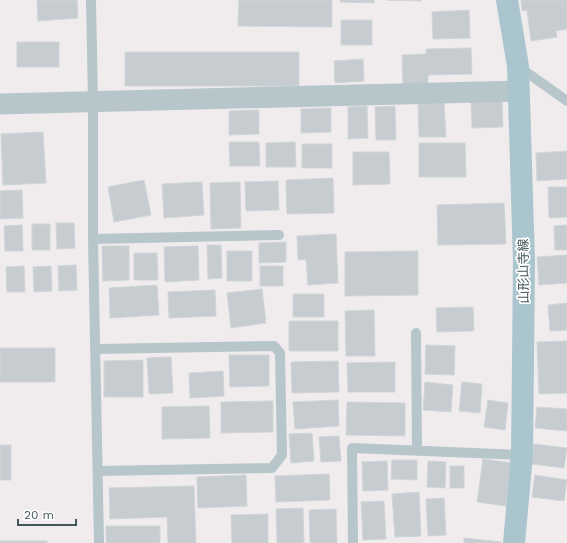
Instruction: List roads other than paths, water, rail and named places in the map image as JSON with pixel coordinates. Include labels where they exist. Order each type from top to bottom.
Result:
[{"type":"main road","name":"山形山寺線","points":[[507,0],[518,66],[524,262],[522,455],[514,543]]},
{"type":"street","points":[[0,104],[518,91]]},
{"type":"lane","points":[[91,0],[93,239],[99,543]]},
{"type":"lane","points":[[518,66],[567,101]]},
{"type":"lane","points":[[93,239],[279,235]]},
{"type":"lane","points":[[416,333],[417,451]]},
{"type":"lane","points":[[96,349],[274,346],[280,353],[282,455],[272,468],[98,471]]},
{"type":"lane","points":[[353,543],[352,448],[522,455]]}]
